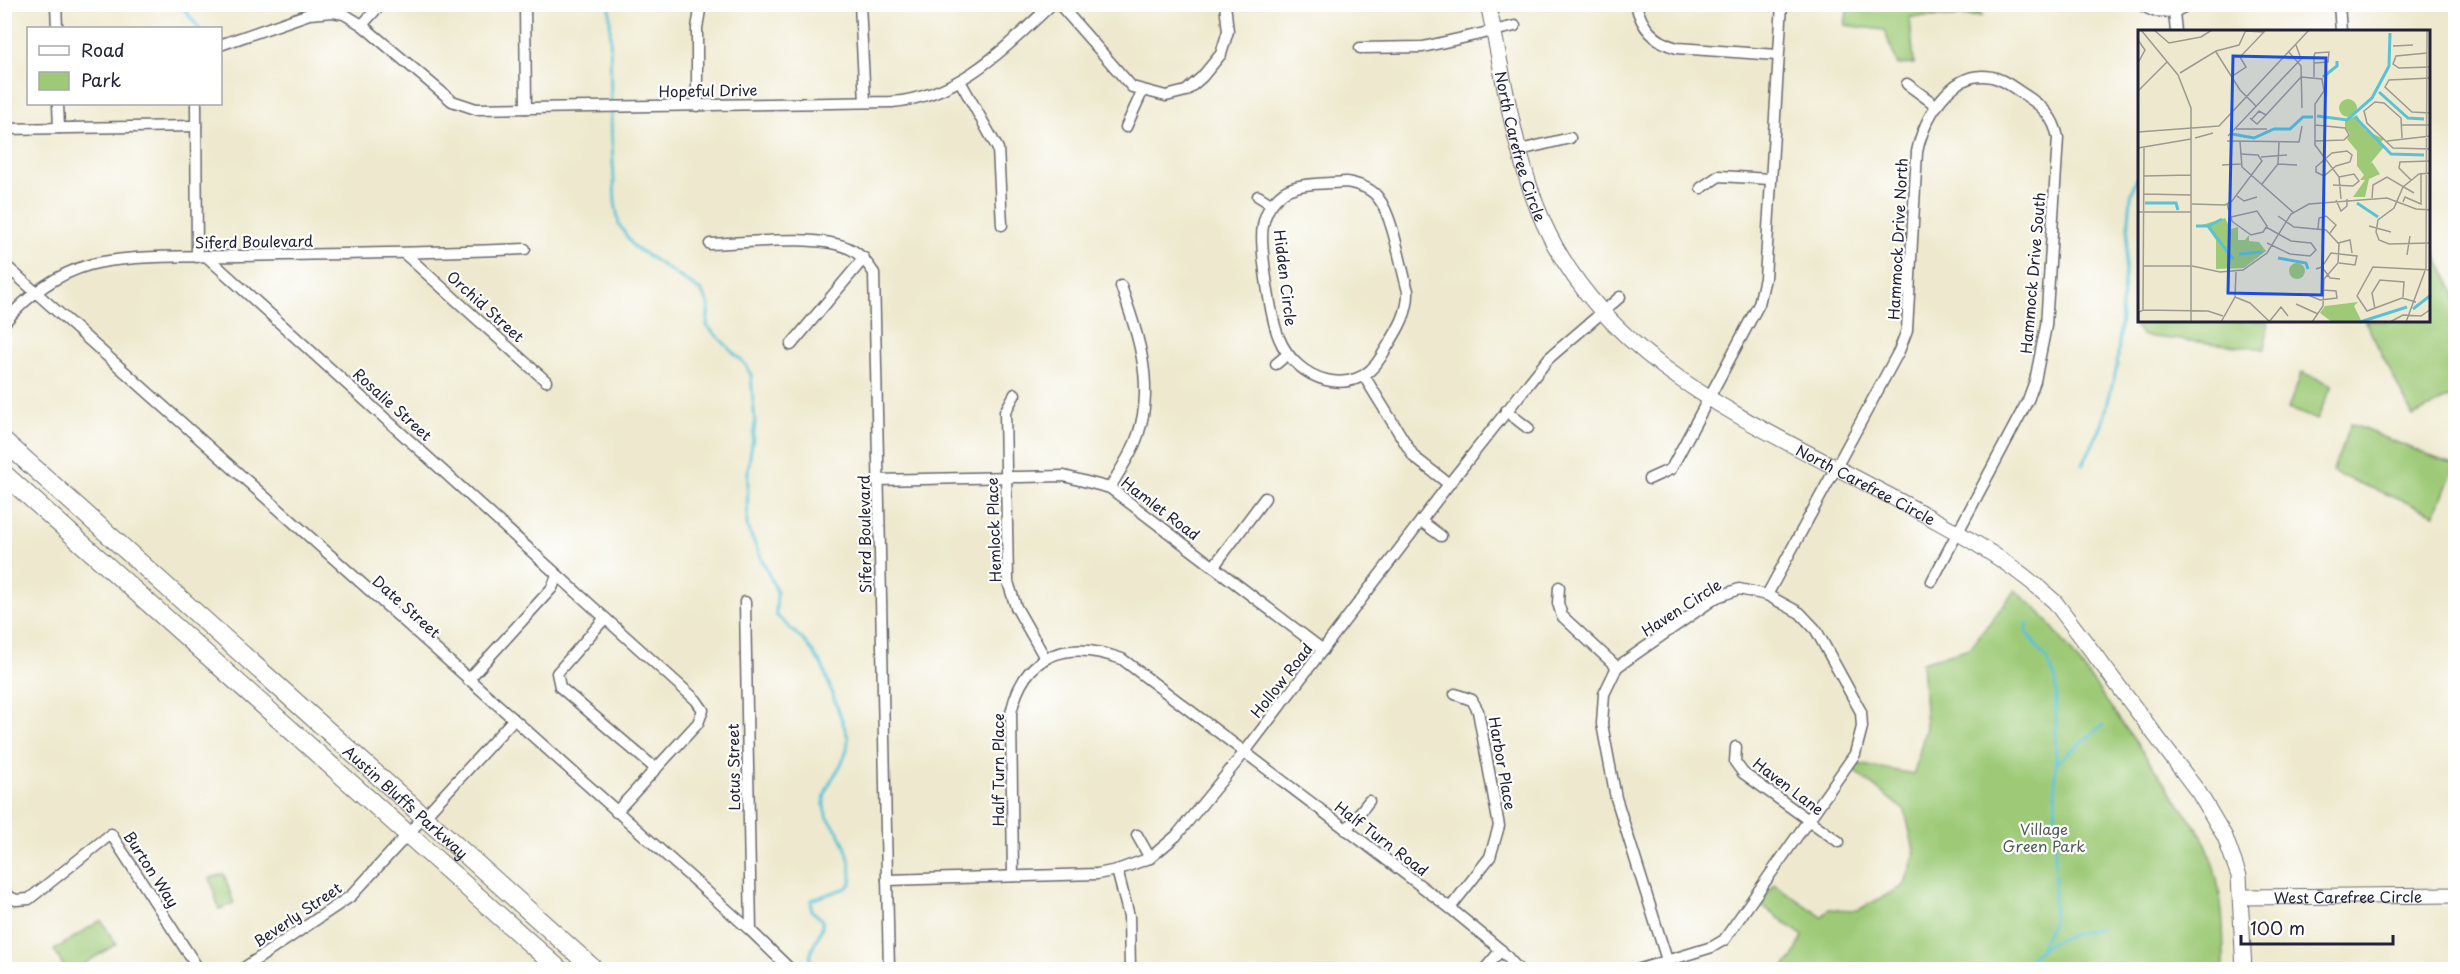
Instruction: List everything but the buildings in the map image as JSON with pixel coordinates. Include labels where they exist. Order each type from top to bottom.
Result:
[{"type":"main road","name":"North Carefree Circle","points":[[1488,4],[1520,150],[1533,194],[1549,234],[1578,282],[1602,312],[1653,361],[1710,399],[1958,532],[2032,581],[2076,626],[2212,813],[2239,876],[2242,897],[2244,969]]},
{"type":"main road","name":"Austin Bluffs Parkway","points":[[4,441],[594,969]]},
{"type":"main road","name":"Austin Bluffs Parkway","points":[[4,474],[560,969]]},
{"type":"main road","points":[[183,634],[194,630],[218,632]]},
{"type":"main road","name":"West Carefree Circle","points":[[2242,897],[2456,895]]},
{"type":"main road","name":"Austin Bluffs Parkway","points":[[566,969],[575,967],[594,969]]},
{"type":"street","points":[[57,4],[57,27]]},
{"type":"street","points":[[362,25],[381,4]]},
{"type":"street","points":[[525,4],[526,108]]},
{"type":"street","points":[[697,106],[698,28],[701,4]]},
{"type":"street","points":[[860,4],[866,102]]},
{"type":"street","name":"Hopeful Drive","points":[[222,44],[309,14],[321,12],[344,14],[362,25],[458,104],[476,109],[907,101],[937,92],[983,68],[1052,4]]},
{"type":"street","points":[[1059,4],[1132,87],[1142,92],[1166,96],[1178,94],[1202,77],[1226,44],[1228,32],[1225,4]]},
{"type":"street","points":[[1636,4],[1648,31],[1665,45],[1677,48],[1777,56]]},
{"type":"street","points":[[1649,479],[1671,469],[1759,304],[1765,278],[1782,4]]},
{"type":"street","points":[[2139,4],[2153,11],[2174,12],[2190,4]]},
{"type":"street","points":[[2339,4],[2341,30]]},
{"type":"street","points":[[2174,12],[2176,30]]},
{"type":"street","points":[[1360,48],[1423,47],[1515,26]]},
{"type":"street","name":"Hammock Drive South","points":[[1932,581],[2028,400],[2040,364],[2046,326],[2058,138],[2052,120],[2045,111],[2001,80],[1983,76],[1963,82]]},
{"type":"street","points":[[960,81],[998,149],[1002,225]]},
{"type":"street","name":"Hammock Drive North","points":[[1767,595],[1899,351],[1907,330],[1917,152],[1923,129],[1937,106],[1944,96],[1963,82]]},
{"type":"street","points":[[1907,84],[1937,106]]},
{"type":"street","points":[[1126,127],[1142,92]]},
{"type":"street","points":[[58,105],[59,128]]},
{"type":"street","points":[[196,105],[202,257]]},
{"type":"street","points":[[4,129],[196,126]]},
{"type":"street","points":[[1520,150],[1570,138]]},
{"type":"street","points":[[1701,188],[1719,176],[1770,179]]},
{"type":"street","points":[[1258,196],[1271,204],[1285,191],[1299,187],[1346,182],[1367,189],[1379,198],[1386,212],[1407,291],[1408,304],[1405,316],[1375,368],[1364,376],[1414,457],[1449,484]]},
{"type":"street","name":"Hidden Circle","points":[[1271,204],[1262,228],[1263,242],[1275,326],[1288,354],[1296,364],[1317,378],[1335,383],[1349,382],[1364,376]]},
{"type":"street","points":[[710,244],[817,241],[848,248],[864,258],[791,345]]},
{"type":"street","name":"Siferd Boulevard","points":[[4,323],[35,291],[89,266],[111,261],[202,257],[406,255],[525,249]]},
{"type":"street","name":"Orchid Street","points":[[406,255],[546,381]]},
{"type":"street","name":"Rosalie Street","points":[[202,257],[550,566],[557,576],[696,700],[703,710],[698,723],[656,769]]},
{"type":"street","name":"Siferd Boulevard","points":[[864,258],[874,273],[889,969]]},
{"type":"street","name":"Date Street","points":[[4,264],[791,969]]},
{"type":"street","points":[[1110,488],[1134,444],[1142,421],[1145,393],[1146,370],[1141,344],[1121,286]]},
{"type":"street","name":"Hollow Road","points":[[887,880],[1098,874],[1118,870],[1150,858],[1176,836],[1244,753],[1449,484],[1550,358],[1620,297]]},
{"type":"street","points":[[1276,364],[1288,354]]},
{"type":"street","name":"Hemlock Place","points":[[1015,394],[1005,412],[1008,582],[1016,607],[1046,658]]},
{"type":"street","points":[[1506,411],[1528,428]]},
{"type":"street","name":"Hamlet Road","points":[[878,480],[1064,476],[1110,488],[1323,650]]},
{"type":"street","points":[[1214,566],[1265,498]]},
{"type":"street","points":[[1421,521],[1441,536]]},
{"type":"street","points":[[468,680],[552,588],[557,576]]},
{"type":"street","points":[[1559,587],[1558,603],[1562,616],[1617,667]]},
{"type":"street","name":"Haven Circle","points":[[1637,969],[1712,947],[1724,940],[1855,754],[1862,733],[1861,712],[1816,630],[1800,614],[1767,595],[1740,589],[1717,597],[1617,667],[1604,694],[1602,724],[1616,798],[1667,960]]},
{"type":"street","name":"Lotus Street","points":[[745,602],[751,931]]},
{"type":"street","points":[[605,618],[557,673],[560,687],[656,769],[616,812]]},
{"type":"street","name":"Half Turn Place","points":[[1013,876],[1011,713],[1016,691],[1026,674],[1046,658],[1085,649],[1122,659],[1244,753]]},
{"type":"street","name":"Harbor Place","points":[[1450,908],[1490,857],[1499,826],[1478,711],[1472,700],[1455,694]]},
{"type":"street","name":"Beverly Street","points":[[241,969],[351,896],[513,720]]},
{"type":"street","name":"Haven Lane","points":[[1736,747],[1735,762],[1743,773],[1839,842]]},
{"type":"street","name":"Half Turn Road","points":[[1244,753],[1450,908],[1502,950],[1519,969]]},
{"type":"street","points":[[1346,830],[1369,801]]},
{"type":"street","name":"Burton Way","points":[[4,894],[16,900],[29,899],[111,834],[199,969]]},
{"type":"street","points":[[1137,835],[1150,858]]},
{"type":"street","points":[[1118,870],[1129,916],[1130,969]]},
{"type":"street","points":[[1484,969],[1502,950]]},
{"type":"green space","points":[[1848,5],[1974,5],[1982,16],[1910,17],[1914,64],[1898,65],[1884,30],[1845,25]]},
{"type":"green space","points":[[2430,243],[2455,294],[2455,395],[2413,416],[2366,322],[2430,322]]},
{"type":"green space","points":[[2138,290],[2138,322],[2268,322],[2265,349],[2143,336],[2135,327]]},
{"type":"green space","points":[[2302,372],[2332,385],[2317,420],[2288,408]]},
{"type":"green space","points":[[2351,424],[2455,466],[2435,514],[2332,472]]},
{"type":"green space","name":"Village Green Park","points":[[2015,590],[2040,612],[2068,647],[2201,834],[2214,867],[2221,900],[2224,969],[1782,969],[1793,957],[1803,936],[1760,904],[1774,884],[1822,917],[1829,909],[1858,910],[1904,886],[1915,854],[1905,811],[1853,770],[1858,764],[1914,774],[1926,727],[1922,662],[1970,648]]},
{"type":"green space","points":[[224,874],[234,904],[219,909],[210,878]]},
{"type":"green space","points":[[101,920],[116,944],[76,969],[65,969],[54,950]]},
{"type":"waterway","points":[[180,4],[198,27]]},
{"type":"waterway","points":[[610,4],[611,121],[615,202],[619,224],[633,246],[701,291],[709,305],[707,326],[746,365],[751,375],[755,424],[748,470],[747,527],[777,592],[776,615],[807,644],[822,665],[848,737],[845,756],[827,788],[824,805],[826,814],[846,848],[851,883],[846,888],[811,900],[811,910],[822,921],[821,931],[811,954],[812,970]]},
{"type":"waterway","points":[[2083,464],[2102,425],[2117,366],[2131,196],[2138,175]]},
{"type":"waterway","points":[[2028,623],[2026,632],[2048,661],[2056,680],[2055,868]]},
{"type":"waterway","points":[[2056,763],[2103,725]]},
{"type":"waterway","points":[[2041,947],[2053,920],[2055,874]]},
{"type":"waterway","points":[[2022,970],[2037,952],[2056,940],[2100,928]]}]
